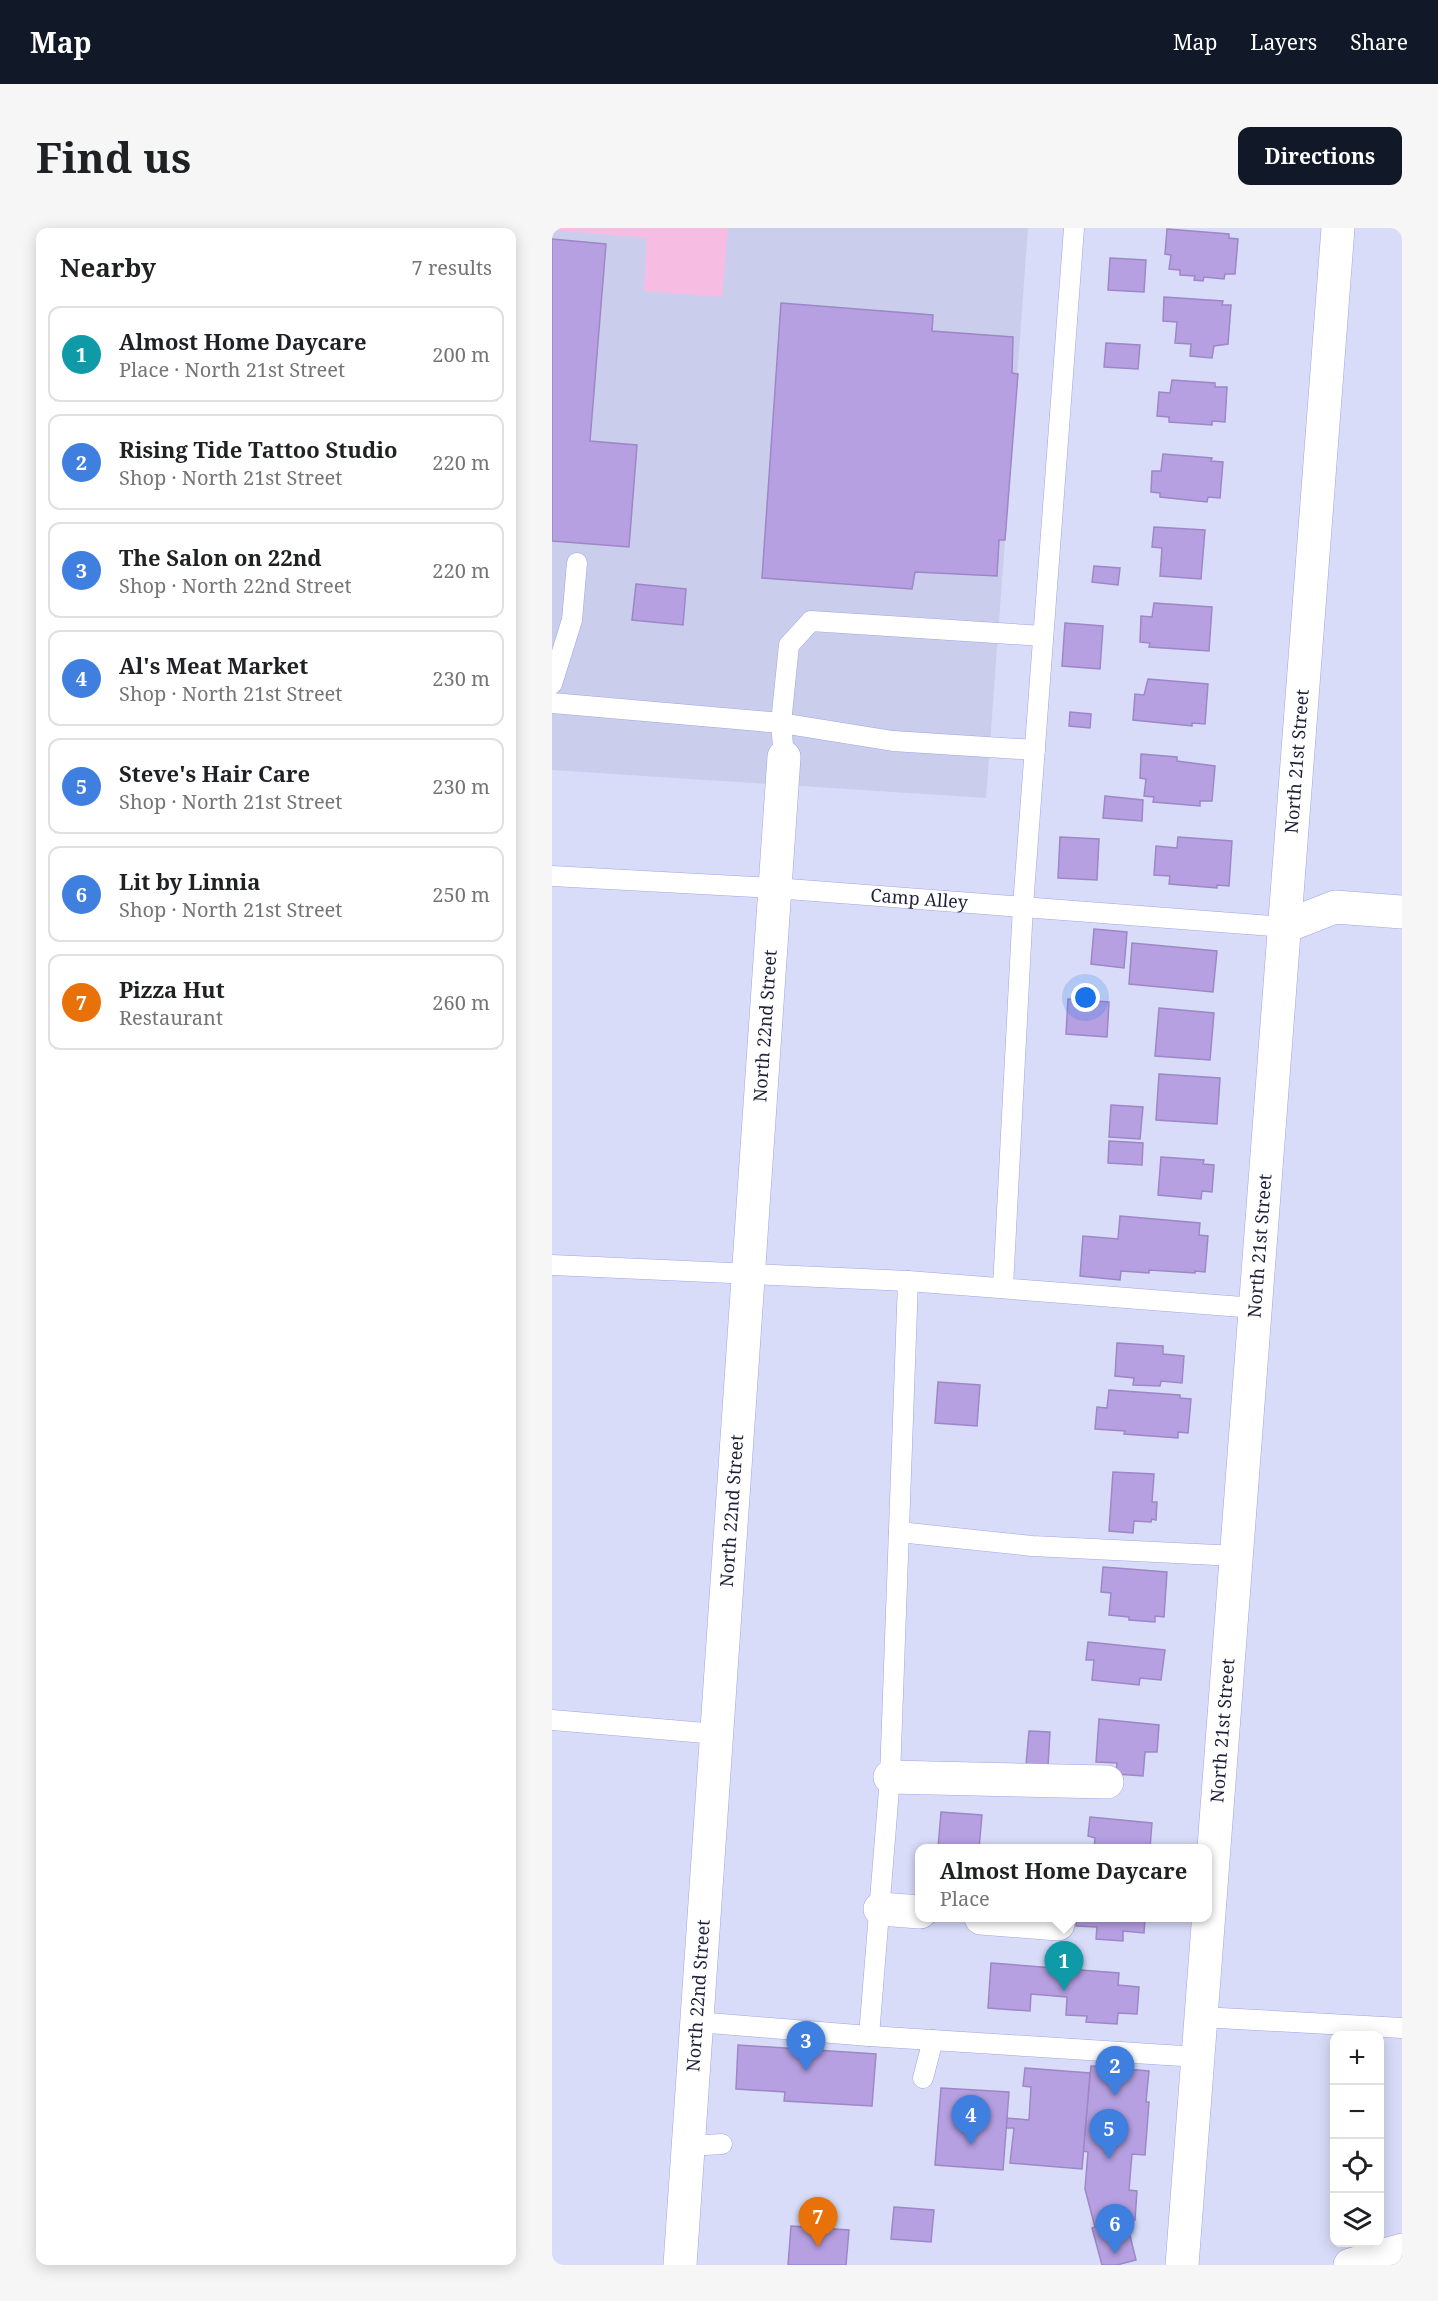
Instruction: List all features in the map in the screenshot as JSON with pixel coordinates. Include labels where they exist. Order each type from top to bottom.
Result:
[{"type":"main road","name":"North 21st Street","points":[[1212,1877],[1338,228]]},
{"type":"main road","name":"North 22nd Street","points":[[680,2265],[784,757]]},
{"type":"main road","points":[[1284,927],[1335,908],[1402,912]]},
{"type":"main road","points":[[890,1777],[1107,1782]]},
{"type":"main road","points":[[880,1909],[915,1912]]},
{"type":"main road","points":[[1036,1922],[1058,1924]]},
{"type":"main road","name":"North 21st Street","points":[[1182,2265],[1208,1922]]},
{"type":"main road","points":[[1350,2265],[1402,2250]]},
{"type":"lane","points":[[1004,1287],[1023,906],[1074,228]]},
{"type":"lane","points":[[552,684],[572,620],[577,562]]},
{"type":"lane","points":[[784,757],[781,723],[789,645],[811,621],[1043,636]]},
{"type":"lane","points":[[552,703],[781,723],[893,741],[1035,750]]},
{"type":"lane","name":"Camp Alley","points":[[552,876],[775,888],[1284,927]]},
{"type":"lane","points":[[552,1265],[750,1272],[908,1281],[1255,1308]]},
{"type":"lane","points":[[869,2036],[890,1777],[908,1281]]},
{"type":"lane","points":[[899,1532],[1032,1546],[1237,1556]]},
{"type":"lane","points":[[552,1720],[717,1734]]},
{"type":"lane","points":[[1201,2018],[1402,2028]]},
{"type":"lane","points":[[697,2022],[869,2036],[1198,2057]]},
{"type":"lane","points":[[923,2078],[933,2040]]},
{"type":"lane","points":[[688,2146],[722,2144]]},
{"type":"shaded area","points":[[552,228],[1028,228],[986,798],[552,770]]},
{"type":"shaded area","points":[[552,228],[728,228],[722,297],[644,291],[647,238],[552,230]]},
{"type":"building","points":[[1167,229],[1229,234],[1229,238],[1238,239],[1235,274],[1225,274],[1224,279],[1204,277],[1203,281],[1194,280],[1195,276],[1180,275],[1180,270],[1169,269],[1171,255],[1165,254]]},
{"type":"building","points":[[552,239],[606,244],[590,441],[637,445],[629,547],[552,541]]},
{"type":"building","points":[[1110,258],[1146,260],[1144,292],[1108,290]]},
{"type":"building","points":[[1164,297],[1223,301],[1222,305],[1231,305],[1228,344],[1214,346],[1212,358],[1190,356],[1191,344],[1175,343],[1177,322],[1163,321]]},
{"type":"building","points":[[781,303],[933,315],[932,331],[1013,337],[1012,373],[1018,374],[1005,540],[999,540],[997,576],[915,572],[912,589],[762,578]]},
{"type":"building","points":[[1106,343],[1140,345],[1138,369],[1104,367]]},
{"type":"building","points":[[1172,380],[1215,383],[1215,387],[1227,387],[1225,422],[1212,421],[1212,425],[1169,422],[1169,417],[1157,416],[1159,392],[1170,393]]},
{"type":"building","points":[[1163,454],[1212,458],[1211,461],[1223,462],[1220,498],[1208,497],[1207,502],[1160,497],[1160,493],[1151,492],[1152,471],[1161,471]]},
{"type":"building","points":[[1154,527],[1205,530],[1201,579],[1160,576],[1162,548],[1152,547]]},
{"type":"building","points":[[1094,566],[1120,568],[1118,585],[1092,582]]},
{"type":"building","points":[[636,584],[686,589],[683,625],[632,620]]},
{"type":"building","points":[[1154,603],[1212,607],[1209,651],[1149,647],[1150,643],[1140,642],[1141,616],[1152,617]]},
{"type":"building","points":[[1065,623],[1103,626],[1100,669],[1062,666]]},
{"type":"building","points":[[1148,679],[1208,684],[1205,724],[1192,723],[1192,726],[1133,720],[1135,694],[1144,695]]},
{"type":"building","points":[[1070,712],[1091,714],[1090,728],[1069,726]]},
{"type":"building","points":[[1141,754],[1177,757],[1177,761],[1215,766],[1212,801],[1200,801],[1200,806],[1153,802],[1154,797],[1144,796],[1146,779],[1140,778]]},
{"type":"building","points":[[1105,796],[1143,800],[1142,821],[1103,818]]},
{"type":"building","points":[[1060,837],[1099,839],[1097,880],[1058,878]]},
{"type":"building","points":[[1178,837],[1232,841],[1229,886],[1217,885],[1217,888],[1169,884],[1170,876],[1154,875],[1156,846],[1177,848]]},
{"type":"building","points":[[1094,929],[1127,932],[1124,968],[1091,964]]},
{"type":"building","points":[[1132,943],[1217,951],[1213,992],[1129,984]]},
{"type":"building","points":[[1068,999],[1109,1002],[1107,1037],[1066,1034]]},
{"type":"building","points":[[1159,1008],[1214,1013],[1210,1060],[1155,1056]]},
{"type":"building","points":[[1159,1074],[1220,1078],[1217,1124],[1156,1120]]},
{"type":"building","points":[[1111,1105],[1143,1107],[1140,1139],[1109,1137]]},
{"type":"building","points":[[1109,1141],[1143,1143],[1142,1165],[1108,1163]]},
{"type":"building","points":[[1161,1157],[1204,1160],[1203,1164],[1214,1165],[1212,1192],[1202,1191],[1201,1199],[1158,1195]]},
{"type":"building","points":[[1120,1216],[1200,1223],[1199,1235],[1208,1236],[1205,1272],[1121,1271],[1120,1280],[1080,1276],[1083,1236],[1118,1239]]},
{"type":"building","points":[[1117,1343],[1163,1346],[1163,1354],[1184,1356],[1182,1383],[1161,1381],[1160,1386],[1133,1385],[1134,1378],[1115,1376]]},
{"type":"building","points":[[938,1382],[980,1385],[977,1426],[935,1423]]},
{"type":"building","points":[[1109,1390],[1180,1395],[1180,1398],[1191,1399],[1188,1433],[1178,1432],[1178,1438],[1124,1434],[1125,1431],[1095,1429],[1097,1407],[1107,1408]]},
{"type":"building","points":[[1113,1472],[1154,1474],[1152,1502],[1157,1502],[1156,1520],[1134,1521],[1133,1533],[1109,1531]]},
{"type":"building","points":[[1103,1567],[1167,1572],[1164,1617],[1155,1616],[1155,1622],[1129,1620],[1129,1617],[1109,1615],[1111,1593],[1101,1592]]},
{"type":"building","points":[[1088,1642],[1165,1650],[1161,1680],[1140,1678],[1139,1685],[1092,1680],[1094,1660],[1086,1660]]},
{"type":"building","points":[[1099,1719],[1159,1725],[1157,1752],[1145,1752],[1143,1776],[1116,1774],[1117,1763],[1096,1762]]},
{"type":"building","points":[[1029,1731],[1050,1732],[1048,1767],[1026,1765]]},
{"type":"building","points":[[941,1812],[982,1815],[979,1844],[938,1844]]},
{"type":"building","points":[[1090,1817],[1152,1823],[1150,1844],[1094,1844],[1095,1838],[1088,1836]]},
{"type":"building","points":[[1076,1922],[1145,1922],[1144,1933],[1123,1931],[1123,1941],[1096,1939],[1097,1927],[1076,1926]]},
{"type":"building","points":[[991,1963],[1119,1973],[1118,1985],[1139,1987],[1137,2014],[1118,2013],[1117,2024],[1086,2022],[1087,2016],[1066,2015],[1067,1997],[1031,1994],[1030,2011],[988,2008]]},
{"type":"building","points":[[738,2045],[876,2054],[872,2106],[784,2101],[785,2092],[736,2089]]},
{"type":"building","points":[[1091,2066],[1149,2071],[1145,2155],[1132,2154],[1129,2190],[1137,2191],[1135,2220],[1126,2219],[1136,2260],[1117,2265],[1102,2265],[1085,2189],[1088,2152],[1083,2151]]},
{"type":"building","points":[[1025,2068],[1090,2073],[1082,2169],[1010,2163],[1014,2128],[1006,2128],[1007,2118],[1029,2120],[1031,2087],[1023,2086]]},
{"type":"building","points":[[941,2088],[1009,2092],[1003,2170],[935,2165]]},
{"type":"building","points":[[894,2207],[934,2210],[931,2242],[891,2239]]},
{"type":"building","points":[[791,2226],[849,2230],[846,2265],[788,2265]]},
{"type":"place","name":"Almost Home Daycare","points":[[1064,1991]]},
{"type":"place","name":"The Salon on 22nd","points":[[806,2071]]},
{"type":"place","name":"Rising Tide Tattoo Studio","points":[[1115,2096]]},
{"type":"place","name":"Al's Meat Market","points":[[971,2145]]},
{"type":"place","name":"Steve's Hair Care","points":[[1109,2159]]},
{"type":"place","name":"Pizza Hut","points":[[818,2247]]},
{"type":"place","name":"Lit by Linnia","points":[[1115,2254]]}]
